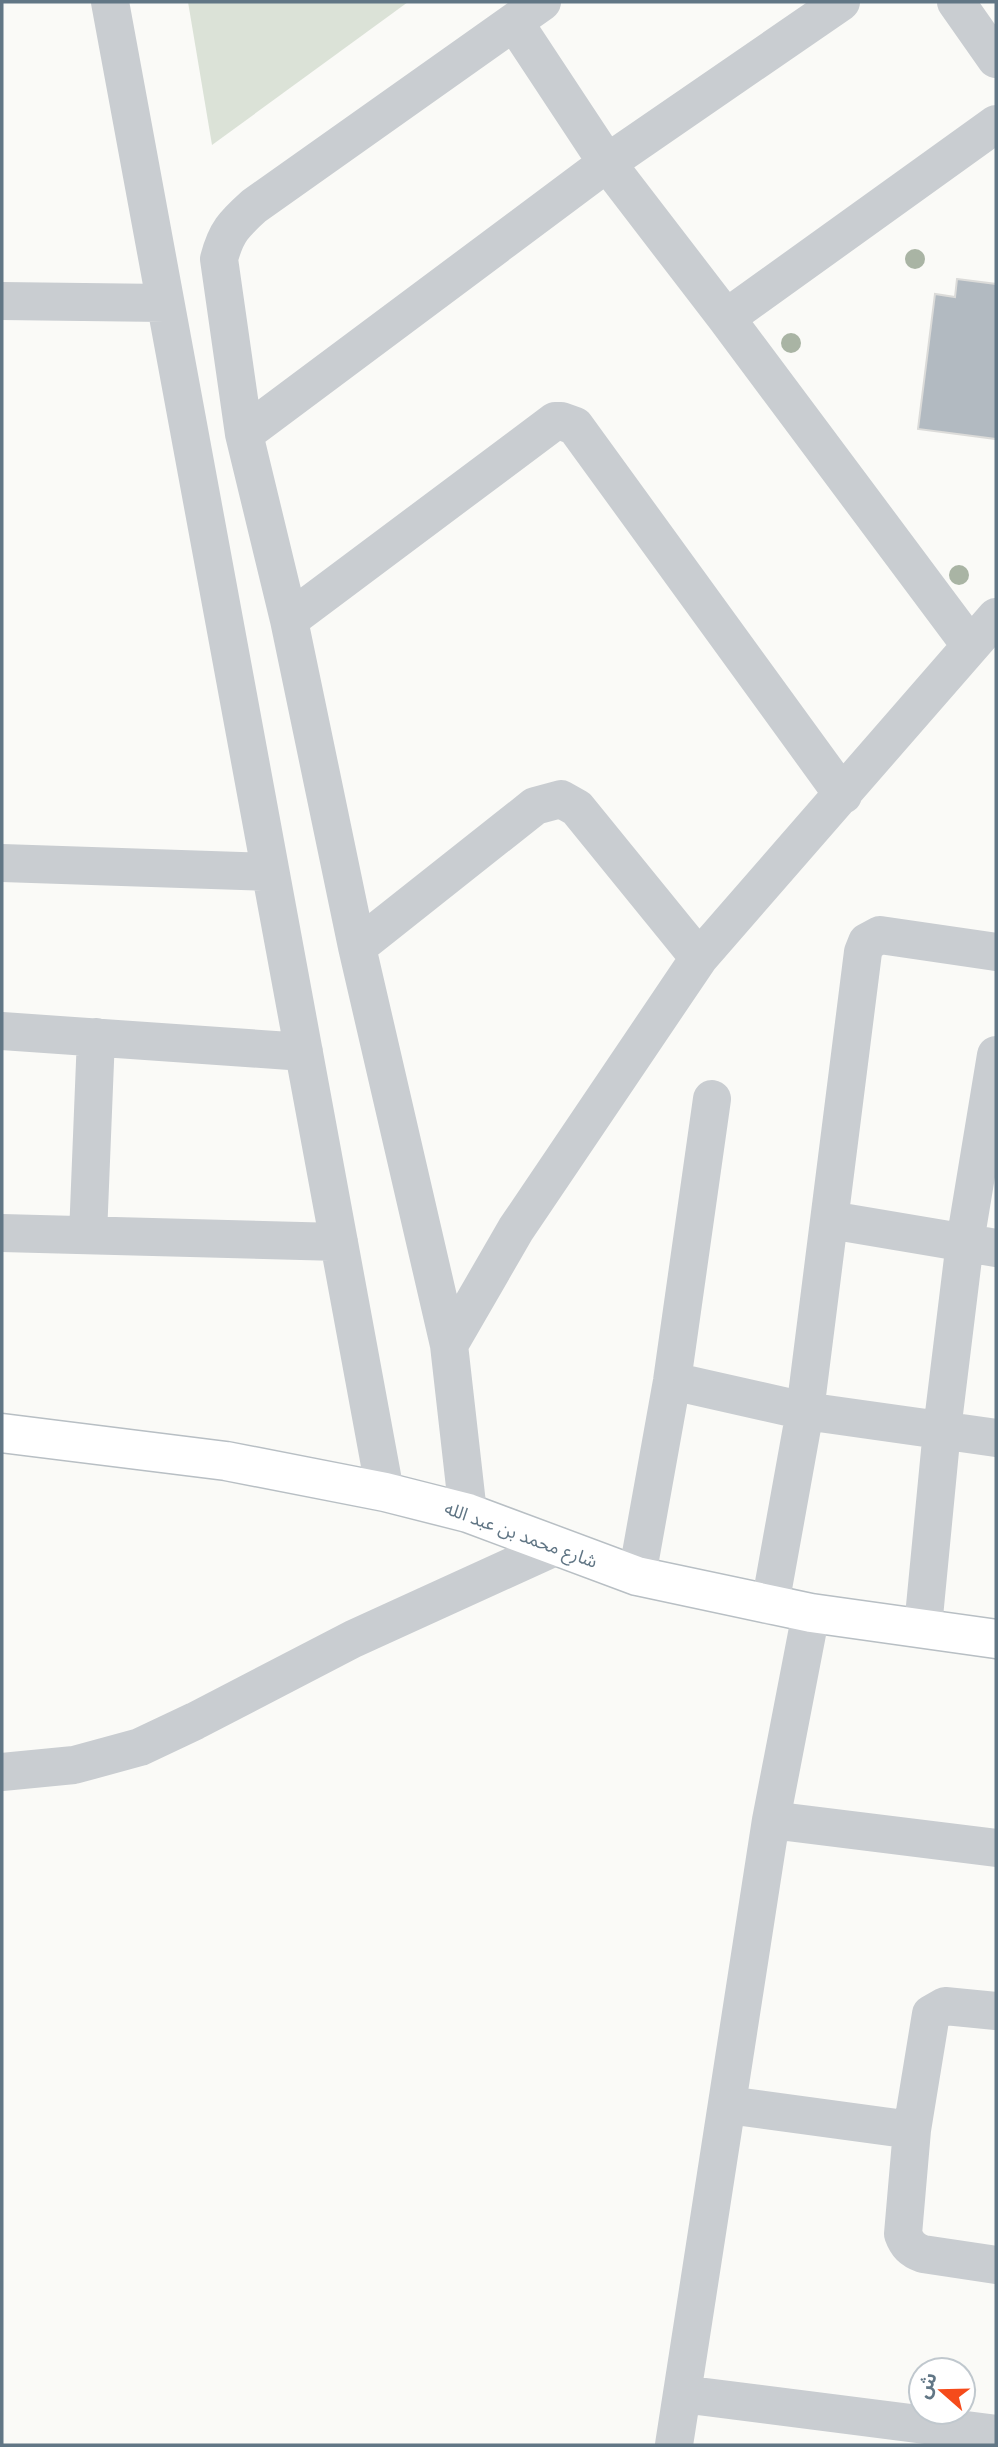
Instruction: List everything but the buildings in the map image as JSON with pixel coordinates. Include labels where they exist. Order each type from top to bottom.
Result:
[{"type":"street","points":[[110,2],[386,1492]]},
{"type":"street","points":[[244,433],[607,163],[841,2]]},
{"type":"street","points":[[956,2],[996,59]]},
{"type":"street","points":[[468,1513],[449,1345],[357,947],[289,620],[244,433],[219,259],[224,240],[233,225],[254,206],[528,12],[607,163],[970,645]]},
{"type":"street","points":[[726,318],[996,124]]},
{"type":"street","points":[[2,301],[165,303]]},
{"type":"street","points":[[289,620],[555,421],[568,423],[575,426],[843,795]]},
{"type":"street","points":[[449,1345],[516,1229],[699,958],[996,617]]},
{"type":"street","points":[[357,947],[535,806],[561,799],[576,808],[699,958]]},
{"type":"street","points":[[2,863],[271,872]]},
{"type":"street","points":[[770,1605],[805,1411],[863,952],[867,942],[880,935],[996,952]]},
{"type":"street","points":[[2,1031],[304,1052]]},
{"type":"street","points":[[88,1235],[96,1037]]},
{"type":"street","points":[[923,1627],[942,1430],[981,1245],[996,1055]]},
{"type":"street","points":[[636,1576],[671,1381],[712,1099]]},
{"type":"street","points":[[830,1220],[981,1245]]},
{"type":"street","points":[[2,1233],[339,1242]]},
{"type":"street","points":[[671,1381],[805,1411],[996,1438]]},
{"type":"street","name":"شارع محمد بن عبد الله","points":[[2,1433],[226,1461],[386,1492],[468,1513],[636,1576],[811,1613],[996,1639]]},
{"type":"street","points":[[2,1772],[74,1765],[140,1747],[353,1640],[555,1547]]},
{"type":"street","points":[[674,2445],[771,1820],[811,1613]]},
{"type":"street","points":[[771,1820],[996,1849]]},
{"type":"street","points":[[996,2011],[945,2006],[932,2014],[912,2130],[903,2234],[907,2243],[923,2254],[996,2265]]},
{"type":"street","points":[[728,2105],[912,2130]]},
{"type":"street","points":[[682,2394],[996,2434]]},
{"type":"shaded area","points":[[188,2],[408,2],[212,145]]}]
